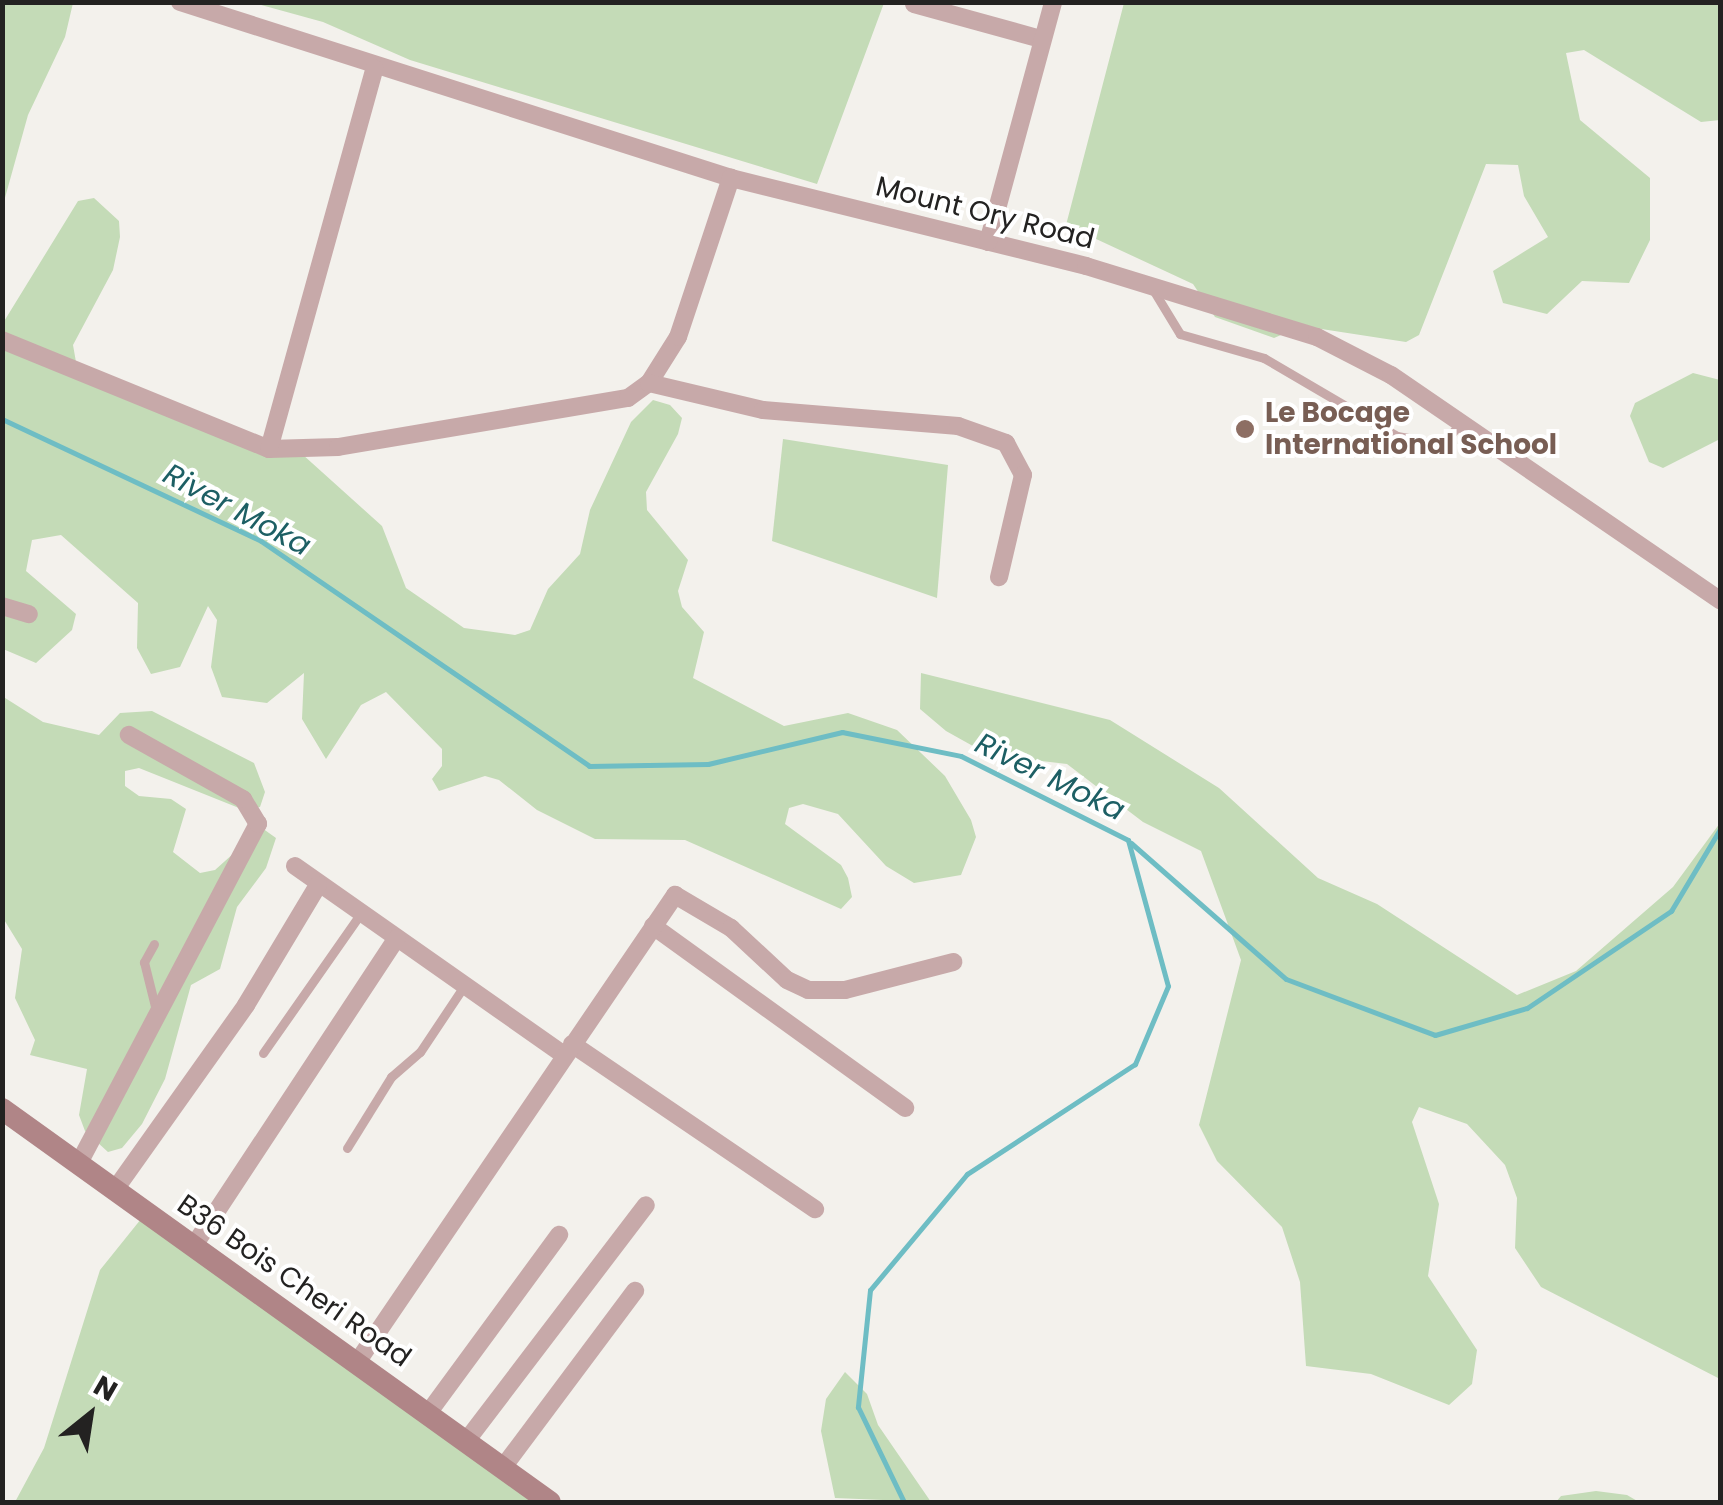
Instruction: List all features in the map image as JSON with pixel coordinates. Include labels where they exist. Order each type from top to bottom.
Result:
[{"type":"main road","name":"B36 Bois Cheri Road","points":[[4,1114],[430,1412],[550,1502]]},
{"type":"street","name":"Mount Ory Road","points":[[180,2],[337,50],[375,68],[731,178],[988,242],[1317,337],[1462,422],[1720,600]]},
{"type":"street","points":[[988,242],[1053,2]]},
{"type":"street","points":[[914,4],[1041,39]]},
{"type":"street","points":[[270,449],[375,68]]},
{"type":"street","points":[[2,340],[270,449],[338,447],[628,398],[649,383],[678,336],[731,178]]},
{"type":"street","points":[[649,383],[762,410],[958,426],[1006,443],[1023,474],[998,577]]},
{"type":"street","points":[[2,606],[29,614]]},
{"type":"street","points":[[78,1165],[257,819],[243,798],[129,734]]},
{"type":"street","points":[[295,866],[466,984],[815,1209]]},
{"type":"street","points":[[114,1190],[246,1005],[318,885]]},
{"type":"street","points":[[358,1361],[653,926],[682,895],[742,936],[787,980],[814,991],[845,990],[953,962]]},
{"type":"street","points":[[653,926],[905,1108]]},
{"type":"street","points":[[192,1247],[398,938]]},
{"type":"street","points":[[468,1440],[646,1205]]},
{"type":"street","points":[[430,1412],[559,1235]]},
{"type":"street","points":[[504,1466],[634,1291]]},
{"type":"lane","points":[[1150,286],[1180,334],[1264,358],[1396,436],[1442,444],[1462,422]]},
{"type":"lane","points":[[263,1053],[361,913]]},
{"type":"lane","points":[[154,944],[144,962],[155,1013]]},
{"type":"lane","points":[[348,1148],[391,1076],[420,1052],[466,984]]},
{"type":"green space","points":[[3,2],[73,3],[65,37],[28,115],[3,205]]},
{"type":"green space","points":[[254,3],[884,3],[817,184],[410,60],[323,22]]},
{"type":"green space","points":[[1124,3],[1720,3],[1720,120],[1701,122],[1584,50],[1566,53],[1580,120],[1650,178],[1650,240],[1629,283],[1582,281],[1547,314],[1503,303],[1493,271],[1548,237],[1524,196],[1518,165],[1486,164],[1419,335],[1406,342],[1302,326],[1274,338],[1215,317],[1193,284],[1066,225]]},
{"type":"green space","points":[[94,198],[119,221],[120,237],[113,270],[73,345],[76,362],[302,454],[382,526],[406,588],[464,628],[515,635],[530,630],[548,589],[580,554],[590,510],[631,422],[653,400],[670,405],[682,418],[678,434],[646,492],[647,510],[688,560],[678,591],[682,607],[704,632],[693,678],[784,726],[848,713],[897,730],[945,776],[971,820],[976,837],[961,875],[914,883],[886,866],[838,814],[803,804],[789,808],[785,824],[841,865],[848,878],[852,897],[841,909],[685,840],[595,839],[537,810],[499,780],[485,776],[439,791],[432,779],[442,766],[442,749],[386,692],[361,705],[326,759],[302,719],[304,673],[267,703],[222,697],[211,667],[217,620],[208,606],[180,667],[151,674],[137,648],[138,603],[61,535],[32,540],[26,571],[76,614],[72,630],[36,663],[3,649],[3,323],[78,201]]},
{"type":"green space","points":[[1693,373],[1720,380],[1720,439],[1663,468],[1649,462],[1630,416],[1635,403]]},
{"type":"green space","points":[[783,439],[948,465],[937,598],[772,541]]},
{"type":"green space","points":[[921,673],[1110,720],[1219,788],[1318,878],[1377,904],[1517,995],[1576,971],[1673,887],[1720,823],[1720,1379],[1541,1287],[1515,1248],[1517,1198],[1505,1165],[1467,1124],[1419,1107],[1412,1122],[1439,1204],[1428,1276],[1477,1350],[1472,1384],[1449,1405],[1371,1374],[1306,1366],[1300,1282],[1282,1227],[1217,1161],[1199,1125],[1241,960],[1201,851],[1143,822],[1067,764],[989,755],[946,731],[920,709]]},
{"type":"green space","points":[[2,696],[43,722],[99,735],[120,713],[152,711],[254,763],[265,792],[260,807],[244,810],[139,768],[125,771],[125,786],[139,796],[171,799],[186,809],[173,852],[200,873],[215,870],[262,828],[276,838],[266,868],[237,907],[220,969],[191,985],[165,1079],[142,1124],[122,1148],[108,1152],[85,1131],[79,1115],[87,1069],[30,1055],[35,1040],[15,998],[22,949],[3,918]]},
{"type":"green space","points":[[141,1219],[550,1502],[15,1502],[44,1448],[100,1270]]},
{"type":"green space","points":[[845,1372],[867,1394],[878,1425],[931,1502],[835,1498],[821,1431],[826,1399]]},
{"type":"green space","points":[[1596,1491],[1627,1495],[1639,1502],[1556,1502],[1561,1496]]},
{"type":"waterway","name":"River Moka","points":[[2,419],[261,541],[589,766],[708,764],[842,732],[961,756],[1128,840],[1168,986],[1135,1064],[967,1174],[870,1290],[858,1407],[904,1502]]},
{"type":"waterway","points":[[1131,843],[1286,979],[1435,1035],[1527,1008],[1671,911],[1720,829]]},
{"type":"place","name":"Le Bocage International School","points":[[1245,429]]}]
